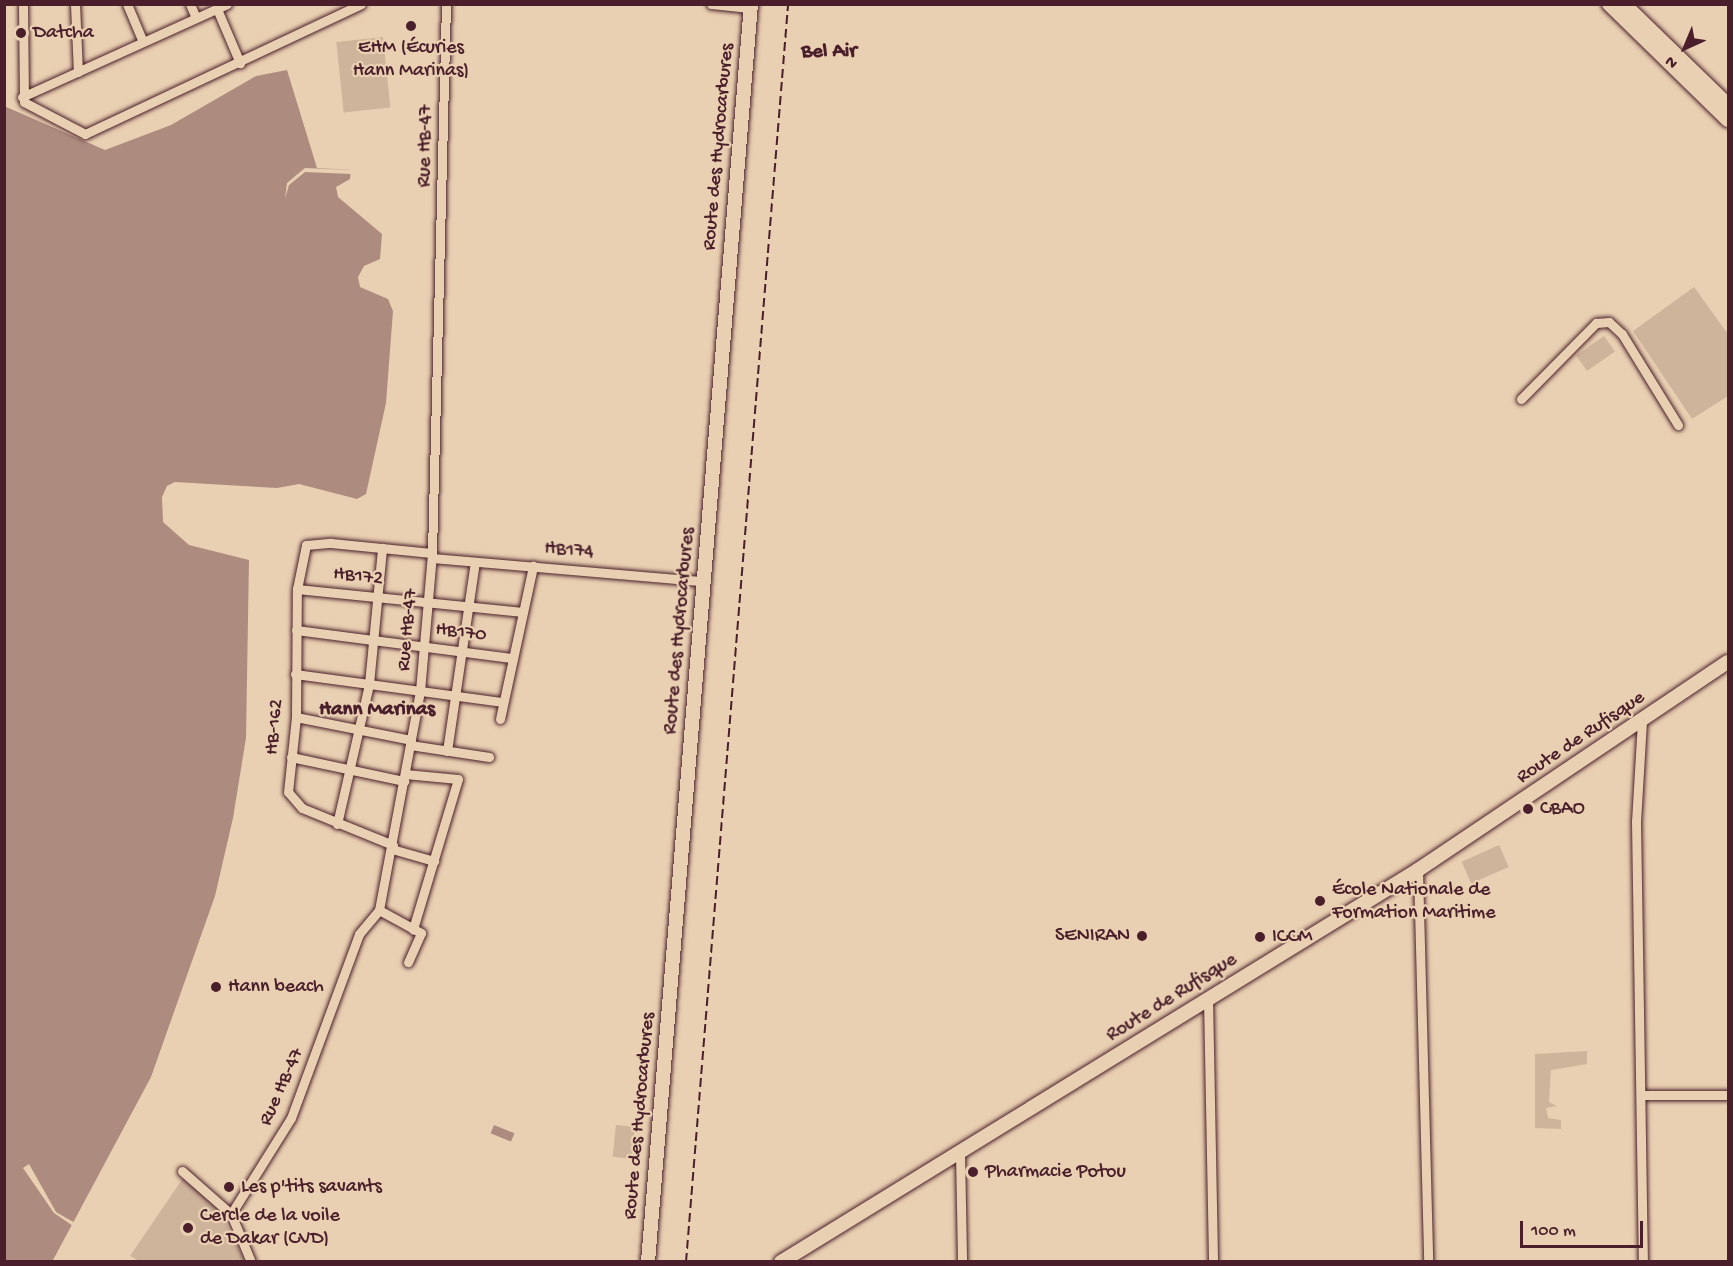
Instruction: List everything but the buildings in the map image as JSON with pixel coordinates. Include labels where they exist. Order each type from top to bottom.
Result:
[{"type":"street","points":[[23,4],[22,97],[27,105],[85,134],[240,63],[361,4]]},
{"type":"street","points":[[75,4],[78,72]]},
{"type":"street","points":[[126,4],[143,42]]},
{"type":"street","points":[[190,4],[196,18]]},
{"type":"street","points":[[22,97],[227,4]]},
{"type":"street","name":"Rue HB-47","points":[[231,1216],[291,1118],[359,934],[379,910],[405,778],[420,691],[432,555],[446,4]]},
{"type":"street","points":[[711,4],[751,6]]},
{"type":"street","points":[[1609,4],[1728,120]]},
{"type":"street","points":[[1624,4],[1728,105]]},
{"type":"street","name":"Route des Hydrocarbures","points":[[648,1262],[751,6]]},
{"type":"street","points":[[217,9],[240,63]]},
{"type":"street","points":[[1521,399],[1596,323],[1609,322],[1622,334],[1678,424]]},
{"type":"street","name":"HB174","points":[[306,545],[382,548],[475,561],[703,581]]},
{"type":"street","name":"HB-162","points":[[306,545],[297,589],[296,717],[287,786],[291,799],[337,824],[392,847],[434,861]]},
{"type":"street","points":[[337,824],[369,684],[382,548]]},
{"type":"street","points":[[447,751],[457,696],[475,561]]},
{"type":"street","points":[[500,719],[533,566]]},
{"type":"street","name":"HB172","points":[[297,589],[523,612]]},
{"type":"street","name":"HB170","points":[[296,630],[513,658]]},
{"type":"street","name":"Route de Rufisque","points":[[781,1262],[1418,870],[1728,663]]},
{"type":"street","points":[[295,674],[503,702]]},
{"type":"street","points":[[296,717],[360,727],[447,751],[489,757]]},
{"type":"street","points":[[1642,721],[1636,821],[1643,1262]]},
{"type":"street","points":[[291,757],[350,770],[405,778],[458,779],[408,962]]},
{"type":"street","points":[[1418,870],[1428,1262]]},
{"type":"street","points":[[379,910],[417,931]]},
{"type":"street","points":[[1208,999],[1213,1262]]},
{"type":"street","points":[[1642,1095],[1728,1095]]},
{"type":"street","points":[[960,1153],[962,1262]]},
{"type":"street","points":[[182,1172],[231,1216],[251,1262]]},
{"type":"shaded area","points":[[383,37],[390,108],[344,113],[336,42]]},
{"type":"shaded area","points":[[287,70],[317,168],[351,170],[350,179],[336,187],[338,197],[382,234],[380,259],[364,266],[358,277],[360,287],[388,299],[393,311],[386,403],[366,494],[357,499],[299,484],[277,488],[175,482],[167,486],[162,497],[163,522],[189,545],[249,560],[246,738],[233,818],[215,896],[151,1077],[52,1262],[4,1261],[4,106],[105,150],[171,125],[256,76]]},
{"type":"shaded area","points":[[1694,287],[1728,334],[1728,396],[1692,419],[1633,331]]},
{"type":"shaded area","points":[[1604,336],[1615,352],[1587,371],[1576,356]]},
{"type":"shaded area","points":[[1499,845],[1509,867],[1471,884],[1462,862]]},
{"type":"shaded area","points":[[1587,1051],[1587,1064],[1551,1070],[1549,1102],[1557,1106],[1546,1108],[1548,1118],[1561,1120],[1561,1129],[1535,1128],[1535,1054]]},
{"type":"shaded area","points":[[494,1125],[514,1133],[511,1142],[491,1133]]},
{"type":"shaded area","points":[[616,1125],[635,1127],[632,1159],[613,1157]]},
{"type":"shaded area","name":"Cercle de la voile de Dakar (CVD)","points":[[183,1178],[214,1200],[245,1261],[139,1261],[130,1256]]},
{"type":"pier","points":[[305,168],[351,170],[351,174],[305,172],[289,185],[285,199],[287,183]]},
{"type":"pier","points":[[29,1164],[56,1212],[75,1223],[73,1226],[54,1213],[23,1168]]},
{"type":"railway","points":[[686,1262],[788,4]]},
{"type":"place","name":"EHM (Écuries Hann Marinas)","points":[[411,26]]},
{"type":"place","name":"Datcha","points":[[21,33]]},
{"type":"place","name":"CBAO","points":[[1528,809]]},
{"type":"place","name":"École Nationale de Formation Maritime","points":[[1320,901]]},
{"type":"place","name":"SENIRAN","points":[[1142,936]]},
{"type":"place","name":"ICCM","points":[[1260,937]]},
{"type":"place","name":"Hann beach","points":[[216,987]]},
{"type":"place","name":"Pharmacie Potou","points":[[973,1172]]},
{"type":"place","name":"Les p'tits savants","points":[[229,1187]]},
{"type":"place","name":"Cercle de la voile de Dakar (CVD)","points":[[188,1228]]},
{"type":"district","name":"Bel Air","points":[[829,53]]},
{"type":"district","name":"Hann Marinas","points":[[377,711]]}]
